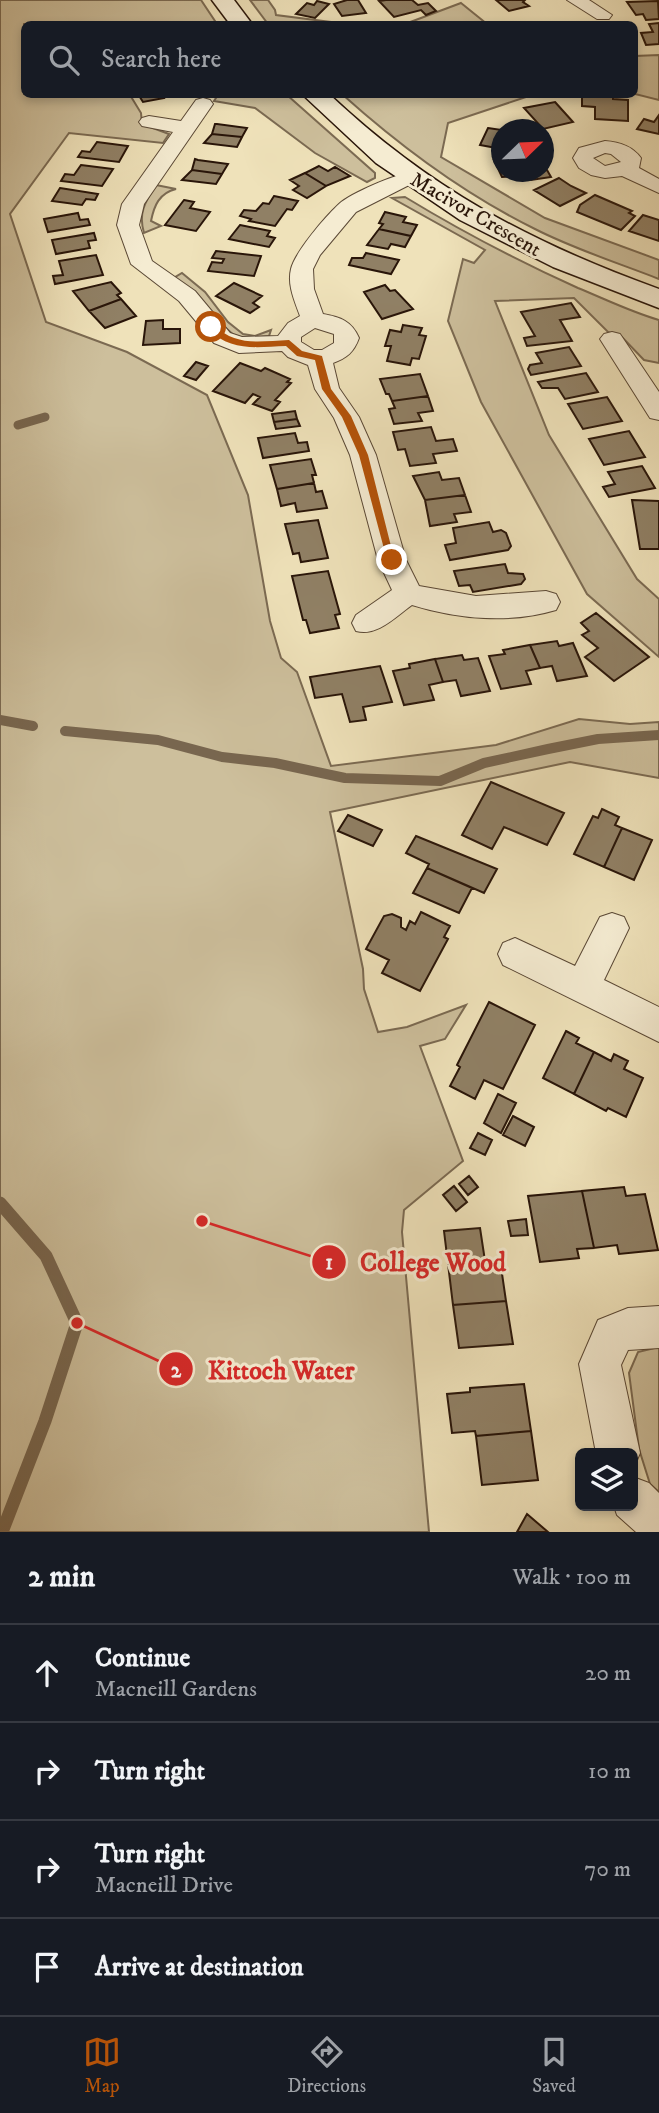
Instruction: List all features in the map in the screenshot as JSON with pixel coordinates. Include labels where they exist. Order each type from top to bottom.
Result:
[{"type":"street","points":[[223,0],[239,21]]},
{"type":"street","points":[[573,3],[603,15]]},
{"type":"street","name":"Macivor Crescent","points":[[318,98],[362,140],[410,177],[528,247],[659,299]]},
{"type":"street","points":[[203,104],[133,204],[128,225],[142,264],[187,296],[222,338],[239,345],[289,343]]},
{"type":"street","points":[[149,122],[185,128]]},
{"type":"street","points":[[625,169],[659,187]]},
{"type":"street","points":[[313,320],[302,289],[302,269],[310,253],[348,207],[410,177]]},
{"type":"street","points":[[313,320],[339,325],[347,332],[348,341],[344,349],[333,356],[319,358],[300,354],[289,343],[289,335],[294,328],[313,320]]},
{"type":"street","points":[[612,339],[648,374],[659,412]]},
{"type":"street","points":[[319,358],[327,389],[346,416],[363,455],[392,560],[408,593],[443,605],[475,609],[546,602]]},
{"type":"street","points":[[366,623],[408,593]]},
{"type":"street","points":[[583,986],[612,928]]},
{"type":"street","points":[[515,954],[659,1025]]},
{"type":"street","points":[[617,1448],[600,1364],[613,1335],[628,1329],[659,1327]]},
{"type":"street","points":[[638,1504],[659,1523]]},
{"type":"shaded area","points":[[0,0],[201,0],[215,21],[21,21],[21,98],[132,98],[141,113],[142,124],[169,134],[163,143],[69,133],[10,214],[46,322],[127,352],[207,395],[248,495],[270,621],[281,658],[297,672],[331,766],[496,745],[579,719],[630,724],[659,722],[659,778],[570,762],[330,812],[363,969],[364,989],[378,1032],[407,1027],[466,1005],[445,1039],[420,1046],[463,1161],[404,1210],[402,1232],[429,1532],[0,1532]]},
{"type":"shaded area","points":[[250,0],[268,0],[276,15],[323,21],[266,21]]},
{"type":"shaded area","points":[[461,3],[483,21],[413,21]]},
{"type":"shaded area","points":[[659,55],[659,100],[638,95],[638,56]]},
{"type":"shaded area","points":[[216,98],[290,98],[375,173],[375,178],[367,182],[315,153],[255,108],[214,101]]},
{"type":"shaded area","points":[[346,98],[523,98],[448,123],[441,157],[545,218],[659,260],[659,279],[550,236],[509,215],[458,185],[387,133]]},
{"type":"shaded area","points":[[156,185],[176,189],[161,197],[156,205],[151,221],[161,226],[144,233],[144,208]]},
{"type":"shaded area","points":[[405,197],[534,267],[618,305],[659,320],[659,363],[644,360],[622,337],[608,332],[574,298],[495,301],[549,435],[637,579],[659,599],[659,657],[587,594],[481,402],[448,321],[463,259],[474,263],[485,250],[392,198]]},
{"type":"shaded area","points":[[182,273],[205,292],[228,322],[243,334],[255,336],[271,330],[269,336],[238,339],[172,279]]},
{"type":"shaded area","points":[[659,1347],[659,1492],[650,1484],[639,1449],[629,1373],[638,1352]]},
{"type":"building","points":[[358,0],[366,13],[342,16],[334,4]]},
{"type":"building","points":[[412,0],[418,5],[428,3],[436,11],[426,15],[421,10],[394,17],[379,1]]},
{"type":"building","points":[[496,0],[525,0],[523,2],[529,6],[509,11]]},
{"type":"building","points":[[317,1],[329,4],[315,18],[296,14],[307,3],[314,5]]},
{"type":"building","points":[[658,1],[659,19],[646,20],[643,14],[636,15],[627,2]]},
{"type":"building","points":[[659,23],[659,44],[646,45],[641,33],[653,32],[649,24]]},
{"type":"building","points":[[140,98],[164,98],[143,102]]},
{"type":"building","points":[[582,98],[628,100],[628,121],[595,119],[595,107],[582,106]]},
{"type":"building","points":[[555,102],[573,122],[554,126],[554,119],[534,119],[524,108]]},
{"type":"building","points":[[659,115],[659,134],[637,129],[644,119],[654,122]]},
{"type":"building","points":[[215,124],[247,128],[242,137],[212,134]]},
{"type":"building","points":[[488,128],[491,128],[491,147],[480,145]]},
{"type":"building","points":[[212,134],[242,137],[237,147],[204,143]]},
{"type":"building","points":[[97,142],[128,146],[119,162],[78,157],[82,151],[90,152]]},
{"type":"building","points":[[195,159],[228,164],[222,174],[192,170]]},
{"type":"building","points":[[81,165],[113,169],[102,186],[61,181],[65,174],[74,175]]},
{"type":"building","points":[[319,166],[328,171],[335,167],[350,176],[326,186],[305,173]]},
{"type":"building","points":[[192,170],[222,174],[216,184],[182,180]]},
{"type":"building","points":[[305,173],[326,186],[307,198],[293,190],[299,186],[290,180]]},
{"type":"building","points":[[559,178],[586,193],[560,206],[534,190]]},
{"type":"building","points":[[60,188],[98,194],[95,200],[86,199],[82,205],[52,201]]},
{"type":"building","points":[[595,195],[632,211],[629,213],[635,216],[621,230],[577,212],[580,205]]},
{"type":"building","points":[[274,196],[298,201],[292,210],[287,209],[275,226],[249,221],[251,219],[240,216],[244,210],[256,211],[263,203],[269,204]]},
{"type":"building","points":[[184,200],[194,202],[190,208],[210,212],[196,231],[165,225]]},
{"type":"building","points":[[385,212],[406,217],[403,222],[417,225],[411,236],[379,229],[383,224],[379,223]]},
{"type":"building","points":[[78,213],[80,220],[88,219],[90,225],[48,232],[44,219]]},
{"type":"building","points":[[643,215],[659,220],[659,241],[629,231]]},
{"type":"building","points":[[240,225],[270,231],[267,236],[275,238],[269,247],[229,239]]},
{"type":"building","points":[[379,229],[411,236],[405,247],[391,244],[388,249],[367,245]]},
{"type":"building","points":[[94,233],[96,240],[88,241],[90,248],[56,254],[52,240]]},
{"type":"building","points":[[216,251],[261,256],[254,276],[208,271],[212,262],[222,263],[224,259],[212,258]]},
{"type":"building","points":[[366,253],[399,260],[391,274],[349,265],[352,258],[363,258]]},
{"type":"building","points":[[96,255],[103,275],[55,284],[53,276],[63,275],[59,261]]},
{"type":"building","points":[[111,282],[121,293],[117,295],[121,299],[89,311],[73,291]]},
{"type":"building","points":[[234,283],[262,296],[253,303],[259,307],[250,313],[216,296]]},
{"type":"building","points":[[385,285],[390,291],[395,290],[413,309],[382,319],[364,292]]},
{"type":"building","points":[[121,299],[136,316],[105,328],[89,311]]},
{"type":"building","points":[[571,303],[580,317],[560,320],[572,341],[527,346],[524,338],[535,336],[521,312]]},
{"type":"building","points":[[163,320],[163,329],[180,329],[180,343],[143,345],[146,321]]},
{"type":"building","points":[[403,325],[422,328],[419,335],[426,336],[419,359],[412,358],[410,365],[387,361],[391,346],[385,346],[390,330],[401,332]]},
{"type":"building","points":[[569,347],[581,366],[531,375],[528,369],[530,365],[542,363],[536,353]]},
{"type":"building","points":[[196,362],[208,366],[196,380],[184,376]]},
{"type":"building","points":[[240,363],[261,371],[265,368],[290,379],[287,382],[291,383],[275,400],[280,402],[272,411],[253,404],[260,397],[253,394],[245,403],[213,391]]},
{"type":"building","points":[[586,373],[598,392],[565,399],[558,388],[542,388],[538,382]]},
{"type":"building","points":[[420,374],[428,396],[392,401],[380,379]]},
{"type":"building","points":[[428,396],[433,411],[418,413],[422,421],[394,424],[389,409],[395,408],[392,401]]},
{"type":"building","points":[[607,397],[622,421],[583,429],[568,404]]},
{"type":"building","points":[[295,411],[297,419],[274,422],[272,414]]},
{"type":"building","points":[[297,419],[300,426],[276,429],[274,422]]},
{"type":"building","points":[[431,427],[436,441],[453,439],[457,451],[433,454],[436,463],[410,466],[405,449],[398,450],[393,432]]},
{"type":"building","points":[[629,431],[645,457],[604,465],[589,439]]},
{"type":"building","points":[[295,433],[298,443],[307,442],[309,451],[263,458],[258,438]]},
{"type":"building","points":[[311,459],[316,475],[312,475],[314,483],[277,489],[270,465]]},
{"type":"building","points":[[642,466],[655,488],[609,497],[603,487],[615,484],[608,472]]},
{"type":"building","points":[[439,472],[442,480],[459,478],[465,495],[425,500],[413,476]]},
{"type":"building","points":[[314,483],[316,492],[322,491],[327,508],[297,512],[295,503],[281,506],[277,489]]},
{"type":"building","points":[[465,495],[471,512],[454,514],[457,522],[430,526],[425,500]]},
{"type":"building","points":[[632,500],[659,501],[659,549],[640,549]]},
{"type":"building","points":[[318,520],[328,558],[301,562],[299,553],[293,554],[285,524]]},
{"type":"building","points":[[489,522],[493,532],[501,530],[506,533],[511,546],[508,550],[450,560],[445,545],[456,543],[453,528]]},
{"type":"building","points":[[505,564],[508,573],[523,574],[525,579],[521,584],[473,592],[470,585],[459,586],[454,571]]},
{"type":"building","points":[[328,571],[340,614],[335,615],[339,628],[310,633],[306,620],[303,620],[292,576]]},
{"type":"building","points":[[596,613],[649,657],[614,681],[585,657],[598,648],[582,635],[589,631],[581,623]]},
{"type":"building","points":[[557,641],[559,646],[573,643],[587,676],[557,681],[552,666],[540,668],[530,645]]},
{"type":"building","points":[[530,645],[540,668],[526,671],[531,684],[501,689],[489,656],[505,654],[503,650]]},
{"type":"building","points":[[462,655],[464,660],[478,658],[490,691],[461,696],[456,680],[443,682],[435,659]]},
{"type":"building","points":[[435,659],[443,682],[429,685],[434,700],[404,705],[393,671],[410,668],[409,664]]},
{"type":"building","points":[[380,666],[392,702],[363,707],[366,720],[350,722],[342,694],[315,698],[310,677]]},
{"type":"building","points":[[491,782],[564,813],[547,845],[504,827],[492,849],[462,835]]},
{"type":"building","points":[[602,809],[619,817],[615,825],[622,828],[604,867],[574,854],[593,816],[598,818]]},
{"type":"building","points":[[348,815],[382,830],[373,846],[338,831]]},
{"type":"building","points":[[622,828],[652,840],[634,880],[604,867]]},
{"type":"building","points":[[416,836],[497,869],[484,893],[427,868],[429,864],[406,853]]},
{"type":"building","points":[[427,868],[472,888],[459,913],[413,893]]},
{"type":"building","points":[[421,912],[450,926],[444,937],[448,939],[420,991],[382,973],[389,960],[366,949],[384,916],[392,914],[401,918],[401,927],[406,930],[410,921],[415,924]]},
{"type":"building","points":[[489,1002],[535,1025],[503,1089],[484,1080],[475,1099],[450,1086],[460,1067],[457,1065]]},
{"type":"building","points":[[566,1031],[579,1038],[576,1043],[594,1052],[574,1094],[543,1078]]},
{"type":"building","points":[[594,1052],[611,1061],[614,1054],[628,1061],[624,1069],[643,1078],[626,1117],[608,1108],[606,1111],[574,1094]]},
{"type":"building","points":[[498,1094],[516,1103],[501,1133],[484,1123]]},
{"type":"building","points":[[513,1116],[534,1127],[525,1146],[503,1135]]},
{"type":"building","points":[[478,1133],[492,1140],[485,1155],[470,1148]]},
{"type":"building","points":[[469,1176],[478,1187],[468,1195],[459,1184]]},
{"type":"building","points":[[454,1186],[467,1202],[456,1211],[443,1195]]},
{"type":"building","points":[[624,1187],[626,1196],[645,1194],[658,1250],[619,1254],[617,1245],[594,1248],[582,1191]]},
{"type":"building","points":[[582,1191],[594,1248],[577,1249],[579,1258],[540,1262],[528,1196]]},
{"type":"building","points":[[526,1219],[528,1235],[511,1236],[508,1221]]},
{"type":"building","points":[[480,1228],[485,1261],[500,1260],[506,1301],[453,1305],[444,1231]]},
{"type":"building","points":[[506,1301],[513,1344],[459,1348],[453,1305]]},
{"type":"building","points":[[524,1384],[531,1431],[476,1436],[475,1431],[452,1433],[447,1394],[470,1392],[470,1388]]},
{"type":"building","points":[[531,1431],[538,1480],[482,1485],[476,1436]]},
{"type":"building","points":[[527,1514],[548,1532],[517,1532]]},
{"type":"waterway","points":[[18,425],[45,417]]},
{"type":"waterway","points":[[0,720],[33,726]]},
{"type":"waterway","points":[[65,731],[158,740],[222,757],[275,763],[345,778],[440,781],[484,763],[548,749],[598,739],[659,735]]},
{"type":"waterway","points":[[0,1203],[46,1256],[77,1323],[45,1421],[2,1532]]},
{"type":"place","name":"College Wood","points":[[202,1221]]},
{"type":"place","name":"Kittoch Water","points":[[77,1323]]},
{"type":"route","points":[[211,327],[222,338],[239,345],[289,343],[292,349],[300,354],[319,358],[327,389],[346,416],[363,455],[392,560]]}]
